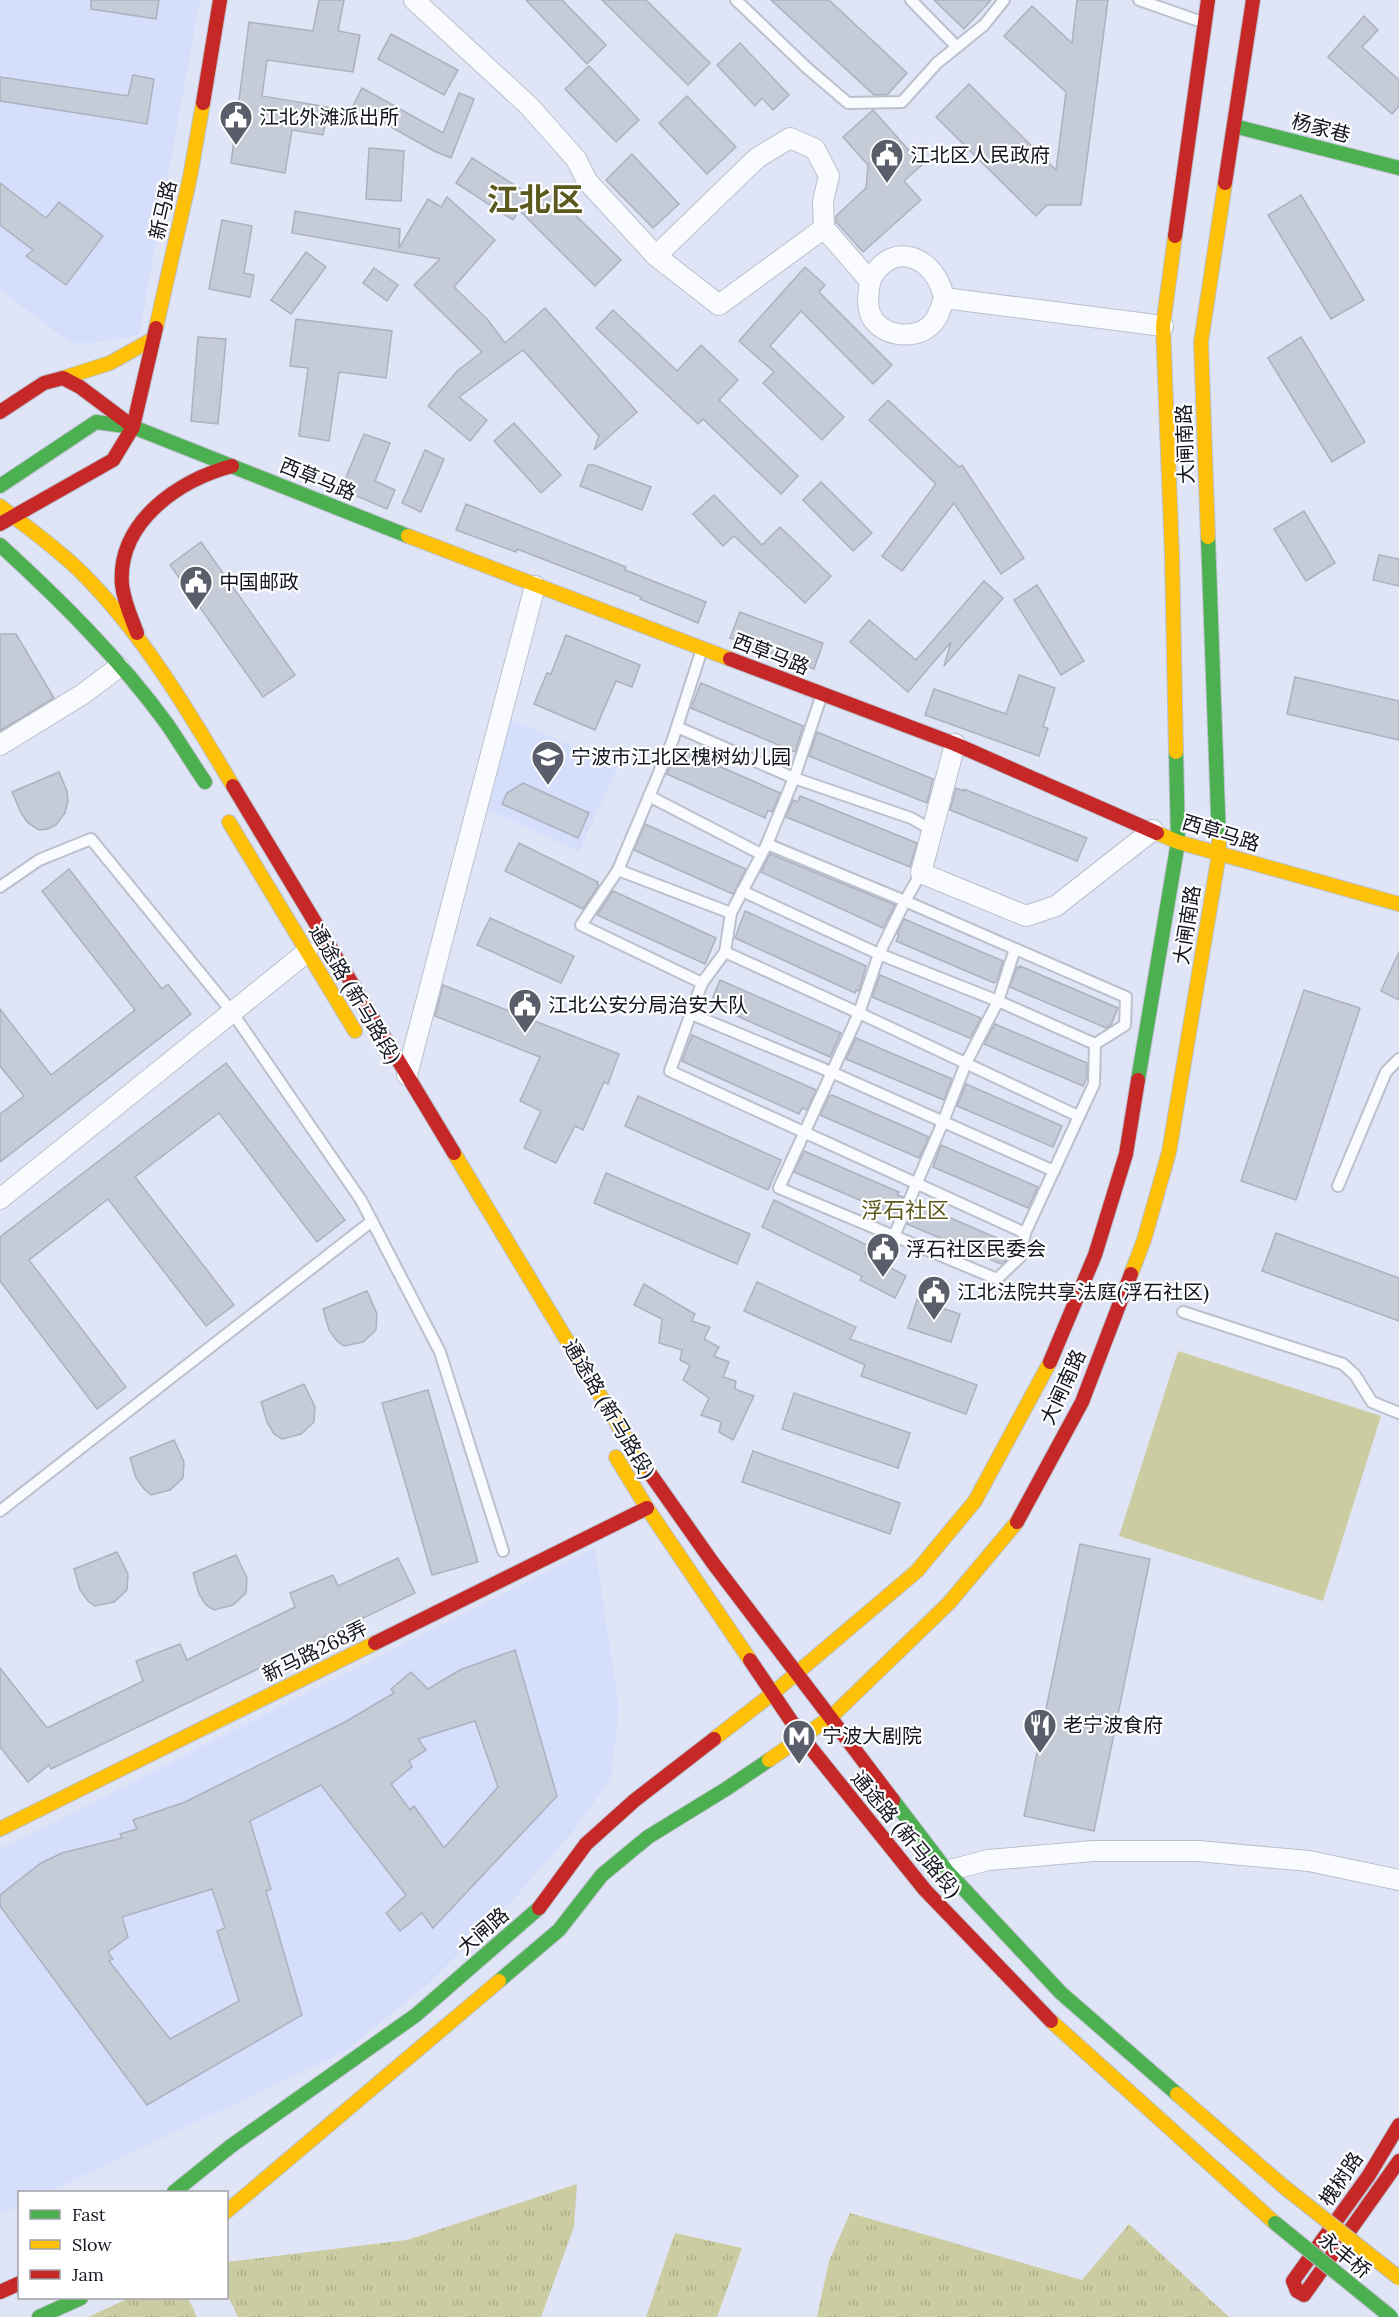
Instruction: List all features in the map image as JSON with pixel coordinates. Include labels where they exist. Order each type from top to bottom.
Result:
[{"type":"main road","name":"新马路","points":[[0,524],[113,460],[133,427],[190,177],[220,0]]},
{"type":"main road","name":"大闸南路","points":[[795,1673],[917,1571],[975,1501],[1056,1352],[1095,1255],[1126,1154],[1178,842],[1172,555],[1163,326],[1208,0]]},
{"type":"main road","name":"大闸南路","points":[[802,1737],[831,1717],[949,1603],[1018,1520],[1082,1402],[1144,1240],[1169,1152],[1218,854],[1201,342],[1253,0]]},
{"type":"main road","name":"杨家巷","points":[[1234,126],[1399,168]]},
{"type":"main road","points":[[0,412],[44,383],[106,366],[153,339]]},
{"type":"main road","points":[[63,378],[80,387],[133,427]]},
{"type":"main road","points":[[0,486],[96,422],[133,427]]},
{"type":"main road","name":"西草马路","points":[[133,427],[535,586],[955,744],[1178,842],[1399,904]]},
{"type":"main road","points":[[143,648],[127,611],[122,589],[123,566],[128,544],[139,526],[177,489],[201,474],[231,466]]},
{"type":"main road","name":"通途路 (新马路段)","points":[[0,506],[53,544],[91,582],[143,648],[196,726],[627,1440],[713,1563],[795,1673],[947,1871],[1061,1993],[1283,2186]]},
{"type":"main road","points":[[0,545],[59,598],[119,667],[186,750],[210,790]]},
{"type":"main road","name":"通途路 (新马路段)","points":[[222,810],[362,1043]]},
{"type":"main road","name":"通途路 (新马路段)","points":[[609,1447],[646,1508],[802,1737],[925,1890],[1045,2015],[1275,2223]]},
{"type":"main road","name":"新马路268弄","points":[[0,1829],[646,1508]]},
{"type":"main road","name":"大闸路","points":[[176,2191],[231,2146],[416,2015],[539,1908],[594,1836],[635,1800],[772,1694],[795,1673]]},
{"type":"main road","points":[[228,2210],[559,1930],[602,1875],[648,1837],[726,1789],[802,1737]]},
{"type":"main road","name":"槐树路","points":[[1399,2125],[1369,2175],[1293,2281],[1297,2291],[1304,2295],[1399,2161]]},
{"type":"main road","name":"永丰桥","points":[[1283,2186],[1399,2278]]},
{"type":"main road","name":"永丰桥","points":[[1275,2223],[1391,2317]]},
{"type":"main road","points":[[0,2292],[18,2284]]},
{"type":"main road","points":[[39,2317],[79,2299]]},
{"type":"street","points":[[414,0],[529,106],[576,159],[587,181],[656,256],[719,305],[824,228]]},
{"type":"street","points":[[656,256],[757,158],[790,138],[815,149],[829,176],[823,201],[824,228],[870,281]]},
{"type":"street","points":[[908,256],[921,261],[933,270],[941,284],[944,298],[940,312],[931,326],[918,333],[900,335],[880,326],[870,315],[868,299],[870,281],[875,271],[885,262],[908,256]]},
{"type":"street","points":[[944,298],[1163,326]]},
{"type":"street","points":[[407,1075],[535,586]]},
{"type":"street","points":[[0,745],[83,694],[119,667]]},
{"type":"street","points":[[955,744],[921,873],[1026,916],[1056,906],[1153,830]]},
{"type":"street","points":[[0,1199],[307,952]]},
{"type":"street","points":[[947,1871],[988,1860],[1093,1851],[1198,1851],[1309,1861],[1399,1880]]},
{"type":"lane","points":[[735,0],[848,103],[902,102],[937,63],[984,25],[1005,0]]},
{"type":"lane","points":[[912,0],[957,47]]},
{"type":"lane","points":[[1139,0],[1205,23]]},
{"type":"lane","points":[[702,649],[677,727],[618,870],[581,925],[702,983]]},
{"type":"lane","points":[[822,694],[794,778],[764,849],[731,913],[725,952],[702,983],[670,1071],[1025,1233]]},
{"type":"lane","points":[[677,727],[794,778],[911,818],[932,830]]},
{"type":"lane","points":[[649,796],[764,849],[905,902],[1126,997],[1125,1025],[1095,1044]]},
{"type":"lane","points":[[0,887],[39,860],[91,839],[232,1012],[361,1200],[440,1352],[503,1551]]},
{"type":"lane","points":[[618,870],[731,913]]},
{"type":"lane","points":[[921,873],[879,954],[859,1012],[779,1188],[997,1279],[1020,1257],[1025,1233],[1094,1084],[1095,1044]]},
{"type":"lane","points":[[742,891],[879,954],[998,1001],[1095,1044]]},
{"type":"lane","points":[[894,1236],[966,1063],[998,1001],[1015,949]]},
{"type":"lane","points":[[725,952],[859,1012],[1078,1116]]},
{"type":"lane","points":[[691,1014],[831,1072],[1053,1170]]},
{"type":"lane","points":[[1338,1186],[1386,1072],[1399,1059]]},
{"type":"lane","points":[[0,1511],[372,1221]]},
{"type":"lane","points":[[1183,1312],[1343,1364],[1355,1375],[1372,1402],[1399,1413]]},
{"type":"shaded area","points":[[0,0],[200,0],[139,335],[93,343],[71,343],[0,290]]},
{"type":"shaded area","name":"宁波市江北区槐树幼儿园","points":[[510,719],[618,766],[579,852],[481,806]]},
{"type":"shaded area","points":[[595,1547],[619,1707],[611,1779],[573,1831],[520,1892],[428,1984],[343,2053],[50,2191],[18,2191],[18,2206],[0,2215],[0,1849]]},
{"type":"green space","points":[[1178,1351],[1381,1416],[1323,1601],[1119,1536]]},
{"type":"green space","points":[[577,2184],[574,2227],[541,2317],[238,2317],[228,2296],[228,2262],[407,2240]]},
{"type":"green space","points":[[850,2213],[1082,2280],[1129,2224],[1229,2317],[817,2317],[829,2261]]},
{"type":"green space","points":[[675,2233],[742,2248],[717,2317],[646,2317]]},
{"type":"green space","points":[[127,2299],[188,2299],[197,2317],[88,2317]]},
{"type":"building","points":[[91,0],[159,0],[156,19],[91,9]]},
{"type":"building","points":[[319,0],[344,0],[338,31],[360,35],[353,72],[267,60],[262,96],[328,107],[323,135],[292,130],[285,173],[231,163],[249,22],[313,31]]},
{"type":"building","points":[[526,0],[562,0],[606,45],[587,64]]},
{"type":"building","points":[[602,0],[646,0],[710,63],[688,85]]},
{"type":"building","points":[[771,0],[829,0],[907,73],[887,95],[874,95]]},
{"type":"building","points":[[934,0],[991,0],[964,29]]},
{"type":"building","points":[[1077,0],[1108,0],[1081,205],[1047,205],[1036,216],[936,117],[969,84],[1056,170],[1066,92],[1004,36],[1032,6],[1072,43]]},
{"type":"building","points":[[1364,16],[1378,30],[1362,47],[1399,80],[1399,106],[1392,114],[1328,57]]},
{"type":"building","points":[[391,34],[458,70],[444,95],[378,59]]},
{"type":"building","points":[[740,43],[789,95],[773,110],[762,98],[755,106],[717,65]]},
{"type":"building","points":[[589,66],[639,120],[616,142],[565,89]]},
{"type":"building","points":[[133,75],[154,79],[147,124],[0,101],[0,77],[128,96]]},
{"type":"building","points":[[362,88],[443,133],[459,93],[474,99],[451,158],[353,106]]},
{"type":"building","points":[[687,96],[736,147],[707,174],[659,123]]},
{"type":"building","name":"江北区人民政府","points":[[873,110],[922,165],[904,181],[921,200],[863,252],[836,222],[836,216],[866,188],[868,165],[843,137]]},
{"type":"building","points":[[369,148],[404,151],[401,201],[366,199]]},
{"type":"building","points":[[632,154],[679,204],[653,228],[606,180]]},
{"type":"building","points":[[472,158],[540,201],[550,190],[621,260],[595,286],[519,210],[513,220],[456,183]]},
{"type":"building","points":[[0,183],[46,218],[59,202],[103,236],[66,285],[26,256],[33,250],[0,225]]},
{"type":"building","points":[[1301,195],[1364,300],[1331,319],[1268,215]]},
{"type":"building","points":[[447,197],[495,240],[454,287],[488,320],[505,343],[545,308],[637,412],[594,450],[599,436],[523,350],[459,397],[487,420],[470,441],[428,406],[457,371],[482,352],[414,285],[440,259],[292,233],[295,211],[400,229],[399,248],[428,199],[441,207]]},
{"type":"building","points":[[222,220],[252,226],[244,273],[254,275],[250,297],[209,289]]},
{"type":"building","points":[[306,252],[326,267],[291,314],[271,300]]},
{"type":"building","points":[[805,267],[825,285],[819,292],[892,365],[873,384],[801,311],[770,346],[844,417],[822,440],[763,383],[774,372],[739,341]]},
{"type":"building","points":[[374,268],[398,285],[387,301],[363,283]]},
{"type":"building","points":[[613,310],[677,371],[701,345],[738,380],[719,400],[798,476],[781,494],[703,419],[698,424],[596,328]]},
{"type":"building","points":[[296,319],[392,331],[386,378],[339,372],[329,441],[299,436],[308,368],[290,366]]},
{"type":"building","points":[[198,337],[226,339],[218,424],[191,421]]},
{"type":"building","points":[[1301,337],[1365,442],[1332,462],[1268,358]]},
{"type":"building","points":[[888,400],[959,467],[962,465],[1024,558],[1001,574],[954,503],[902,571],[882,556],[936,484],[869,420]]},
{"type":"building","points":[[514,423],[561,475],[541,493],[494,441]]},
{"type":"building","points":[[364,434],[390,443],[375,481],[395,490],[387,509],[341,489]]},
{"type":"building","points":[[425,450],[444,459],[421,512],[402,503]]},
{"type":"building","points":[[588,465],[594,465],[651,487],[642,510],[580,486]]},
{"type":"building","points":[[821,482],[872,533],[853,551],[803,500]]},
{"type":"building","points":[[714,495],[762,545],[780,527],[831,576],[805,603],[734,536],[723,546],[693,514]]},
{"type":"building","points":[[466,504],[626,567],[625,570],[706,602],[698,623],[640,599],[641,597],[517,549],[516,552],[456,530]]},
{"type":"building","points":[[1304,511],[1335,563],[1306,581],[1274,529]]},
{"type":"building","points":[[201,542],[295,675],[263,697],[170,565]]},
{"type":"building","points":[[1379,555],[1399,559],[1399,586],[1373,580]]},
{"type":"building","points":[[984,581],[1003,598],[944,666],[951,642],[908,692],[850,642],[869,620],[916,660]]},
{"type":"building","points":[[1037,585],[1084,661],[1061,675],[1014,600]]},
{"type":"building","points":[[740,612],[823,643],[814,669],[730,638]]},
{"type":"building","points":[[0,634],[16,634],[54,698],[0,731]]},
{"type":"building","points":[[566,635],[640,665],[632,687],[616,681],[595,730],[534,704],[547,673],[551,674]]},
{"type":"building","points":[[1019,675],[1055,688],[1043,727],[1048,728],[1039,756],[925,715],[934,689],[1006,714]]},
{"type":"building","points":[[1295,677],[1399,701],[1399,740],[1287,714]]},
{"type":"building","points":[[701,683],[803,726],[795,752],[691,708]]},
{"type":"building","points":[[817,732],[933,779],[927,803],[809,756]]},
{"type":"building","points":[[678,748],[780,793],[772,812],[768,810],[765,818],[667,774]]},
{"type":"building","points":[[59,772],[67,791],[68,801],[65,813],[56,825],[39,830],[28,823],[12,792]]},
{"type":"building","points":[[523,783],[589,813],[578,838],[502,804],[507,793]]},
{"type":"building","points":[[956,788],[964,791],[964,789],[1087,838],[1077,861],[950,810]]},
{"type":"building","points":[[800,796],[917,843],[910,867],[786,817],[793,800],[798,802]]},
{"type":"building","points":[[645,824],[746,869],[733,894],[634,850]]},
{"type":"building","points":[[519,843],[598,882],[599,885],[583,909],[505,871]]},
{"type":"building","points":[[770,854],[895,905],[883,928],[761,872]]},
{"type":"building","points":[[69,869],[162,989],[168,984],[191,1014],[0,1162],[0,1114],[24,1096],[0,1066],[0,1009],[51,1075],[135,1010],[42,891]]},
{"type":"building","points":[[613,891],[716,938],[705,964],[597,915]]},
{"type":"building","points":[[745,911],[866,966],[859,991],[856,990],[855,993],[735,938]]},
{"type":"building","points":[[490,918],[574,956],[561,983],[477,945]]},
{"type":"building","points":[[904,919],[1003,961],[997,981],[994,983],[896,941]]},
{"type":"building","points":[[1399,952],[1399,1000],[1381,991]]},
{"type":"building","points":[[1020,966],[1118,1008],[1111,1025],[1106,1028],[1010,987],[1017,967],[1020,968]]},
{"type":"building","points":[[880,975],[981,1018],[970,1038],[872,997]]},
{"type":"building","points":[[720,980],[841,1033],[830,1057],[710,1004]]},
{"type":"building","points":[[443,985],[619,1054],[608,1084],[604,1082],[583,1130],[575,1126],[556,1163],[524,1148],[541,1111],[520,1101],[540,1057],[435,1016]]},
{"type":"building","points":[[1304,990],[1360,1008],[1296,1200],[1241,1181]]},
{"type":"building","points":[[995,1024],[1087,1063],[1087,1077],[1083,1086],[984,1044]]},
{"type":"building","points":[[692,1035],[816,1090],[807,1110],[802,1108],[799,1114],[682,1061]]},
{"type":"building","points":[[856,1038],[952,1079],[944,1100],[846,1059]]},
{"type":"building","points":[[226,1063],[345,1220],[317,1242],[219,1113],[135,1177],[234,1305],[206,1326],[108,1199],[29,1260],[126,1387],[97,1409],[0,1281],[0,1237]]},
{"type":"building","points":[[966,1084],[1062,1126],[1053,1147],[957,1106]]},
{"type":"building","points":[[832,1095],[929,1137],[919,1158],[820,1115],[829,1096]]},
{"type":"building","points":[[638,1096],[781,1160],[768,1190],[625,1126]]},
{"type":"building","points":[[941,1145],[1038,1187],[1028,1208],[933,1167]]},
{"type":"building","points":[[804,1151],[899,1192],[897,1195],[903,1197],[895,1215],[794,1172]]},
{"type":"building","points":[[606,1173],[750,1234],[737,1264],[594,1203]]},
{"type":"building","points":[[774,1200],[869,1246],[865,1254],[906,1276],[895,1298],[860,1280],[862,1276],[762,1227]]},
{"type":"building","points":[[916,1203],[1013,1245],[1008,1259],[1001,1264],[907,1224]]},
{"type":"building","points":[[1276,1233],[1399,1278],[1399,1321],[1262,1271]]},
{"type":"building","points":[[757,1282],[856,1327],[850,1339],[977,1385],[966,1414],[861,1376],[865,1365],[744,1311]]},
{"type":"building","points":[[644,1284],[695,1314],[692,1321],[710,1327],[704,1339],[719,1347],[714,1356],[729,1362],[723,1377],[736,1381],[735,1389],[754,1396],[733,1440],[719,1432],[721,1422],[701,1415],[709,1398],[683,1380],[690,1365],[680,1360],[682,1350],[659,1343],[662,1319],[634,1305]]},
{"type":"building","points":[[367,1291],[377,1314],[376,1330],[363,1342],[344,1346],[329,1330],[323,1309]]},
{"type":"building","name":"江北法院共享法庭(浮石社区)","points":[[917,1300],[960,1314],[951,1342],[908,1328]]},
{"type":"building","points":[[304,1384],[315,1407],[314,1422],[301,1434],[282,1439],[274,1434],[267,1422],[261,1402]]},
{"type":"building","points":[[428,1390],[478,1562],[432,1575],[382,1403]]},
{"type":"building","points":[[794,1393],[910,1433],[898,1468],[782,1429]]},
{"type":"building","points":[[174,1440],[184,1462],[183,1478],[170,1490],[151,1495],[136,1478],[130,1458]]},
{"type":"building","points":[[753,1451],[900,1503],[890,1534],[742,1482]]},
{"type":"building","points":[[1080,1544],[1150,1559],[1094,1831],[1024,1816]]},
{"type":"building","points":[[117,1552],[128,1574],[127,1590],[114,1602],[95,1606],[80,1590],[74,1569]]},
{"type":"building","points":[[236,1555],[247,1578],[246,1593],[233,1605],[214,1610],[206,1605],[199,1594],[193,1573]]},
{"type":"building","points":[[398,1558],[415,1593],[51,1769],[49,1765],[28,1782],[0,1747],[0,1668],[47,1728],[143,1681],[136,1661],[180,1644],[187,1660],[295,1607],[290,1593],[333,1575],[338,1586]]},
{"type":"building","points":[[515,1650],[557,1796],[433,1928],[422,1913],[400,1931],[386,1913],[406,1895],[321,1785],[250,1821],[271,1889],[266,1891],[302,2015],[147,2105],[0,1906],[0,1895],[41,1863],[62,1853],[122,1838],[120,1834],[137,1829],[133,1820],[185,1802],[345,1722],[394,1693],[391,1689],[411,1672],[428,1689],[460,1670]],"holes":[[[475,1721],[498,1787],[444,1848],[414,1806],[410,1810],[391,1784],[412,1767],[409,1761],[426,1750],[418,1739]],[[212,1889],[225,1928],[217,1931],[239,2001],[170,2039],[109,1961],[113,1959],[108,1952],[128,1937],[122,1917]]]},
{"type":"traffic: fast","points":[[1234,126],[1399,168]]},
{"type":"traffic: fast","points":[[0,486],[96,422],[133,427],[408,536]]},
{"type":"traffic: fast","points":[[1208,537],[1219,841]]},
{"type":"traffic: fast","points":[[0,545],[67,608],[129,676],[167,724],[205,782]]},
{"type":"traffic: fast","points":[[1138,1080],[1178,842],[1176,752]]},
{"type":"traffic: fast","points":[[499,1981],[559,1930],[602,1875],[648,1837],[769,1760]]},
{"type":"traffic: fast","points":[[893,1800],[947,1871],[1061,1993],[1177,2094]]},
{"type":"traffic: fast","points":[[175,2191],[231,2146],[416,2015],[539,1908]]},
{"type":"traffic: fast","points":[[1275,2223],[1391,2317]]},
{"type":"traffic: fast","points":[[39,2317],[79,2299]]},
{"type":"traffic: slow","points":[[156,328],[190,177],[203,103]]},
{"type":"traffic: slow","points":[[1208,537],[1201,342],[1225,183]]},
{"type":"traffic: slow","points":[[1175,236],[1163,326],[1172,555],[1176,752]]},
{"type":"traffic: slow","points":[[63,378],[110,363],[153,339]]},
{"type":"traffic: slow","points":[[0,506],[82,573],[125,622],[182,702],[233,786]]},
{"type":"traffic: slow","points":[[408,536],[730,659]]},
{"type":"traffic: slow","points":[[229,822],[355,1031]]},
{"type":"traffic: slow","points":[[1157,833],[1178,842],[1399,904]]},
{"type":"traffic: slow","points":[[1131,1274],[1144,1240],[1169,1152],[1219,854],[1219,841]]},
{"type":"traffic: slow","points":[[454,1153],[627,1440],[651,1475]]},
{"type":"traffic: slow","points":[[714,1739],[772,1694],[917,1571],[975,1501],[1050,1362]]},
{"type":"traffic: slow","points":[[616,1457],[647,1508],[750,1660]]},
{"type":"traffic: slow","points":[[769,1760],[831,1717],[949,1603],[1017,1522]]},
{"type":"traffic: slow","points":[[0,1829],[375,1643]]},
{"type":"traffic: slow","points":[[228,2210],[499,1981]]},
{"type":"traffic: slow","points":[[1051,2021],[1275,2223]]},
{"type":"traffic: slow","points":[[1177,2094],[1283,2186]]},
{"type":"traffic: slow","points":[[1283,2186],[1399,2278]]},
{"type":"traffic: jam","points":[[203,103],[220,0]]},
{"type":"traffic: jam","points":[[1175,236],[1208,0]]},
{"type":"traffic: jam","points":[[1225,183],[1253,0]]},
{"type":"traffic: jam","points":[[0,524],[113,460],[133,427],[156,328]]},
{"type":"traffic: jam","points":[[0,412],[44,383],[63,378],[80,387],[132,426]]},
{"type":"traffic: jam","points":[[137,633],[122,585],[123,562],[130,542],[141,523],[155,507],[173,493],[192,482],[232,466]]},
{"type":"traffic: jam","points":[[730,659],[955,744],[1157,833]]},
{"type":"traffic: jam","points":[[233,786],[454,1153]]},
{"type":"traffic: jam","points":[[1050,1362],[1095,1255],[1126,1154],[1138,1080]]},
{"type":"traffic: jam","points":[[1017,1522],[1082,1402],[1131,1274]]},
{"type":"traffic: jam","points":[[651,1475],[713,1563],[893,1800]]},
{"type":"traffic: jam","points":[[375,1643],[647,1508]]},
{"type":"traffic: jam","points":[[750,1660],[802,1737],[925,1890],[1051,2021]]},
{"type":"traffic: jam","points":[[539,1908],[586,1844],[635,1800],[714,1739]]},
{"type":"traffic: jam","points":[[1399,2125],[1369,2175],[1293,2281],[1297,2291],[1304,2295],[1399,2161]]},
{"type":"traffic: jam","points":[[0,2292],[18,2284]]},
{"type":"place","name":"江北外滩派出所","points":[[236,146]]},
{"type":"place","name":"江北区人民政府","points":[[887,184]]},
{"type":"place","name":"中国邮政","points":[[196,611]]},
{"type":"place","name":"宁波市江北区槐树幼儿园","points":[[548,786]]},
{"type":"place","name":"江北公安分局治安大队","points":[[525,1034]]},
{"type":"place","name":"浮石社区民委会","points":[[883,1278]]},
{"type":"place","name":"江北法院共享法庭(浮石社区)","points":[[934,1321]]},
{"type":"place","name":"老宁波食府","points":[[1040,1754]]},
{"type":"place","name":"宁波大剧院","points":[[799,1765]]},
{"type":"district","name":"江北区","points":[[535,200]]},
{"type":"district","name":"浮石社区","points":[[905,1210]]}]
